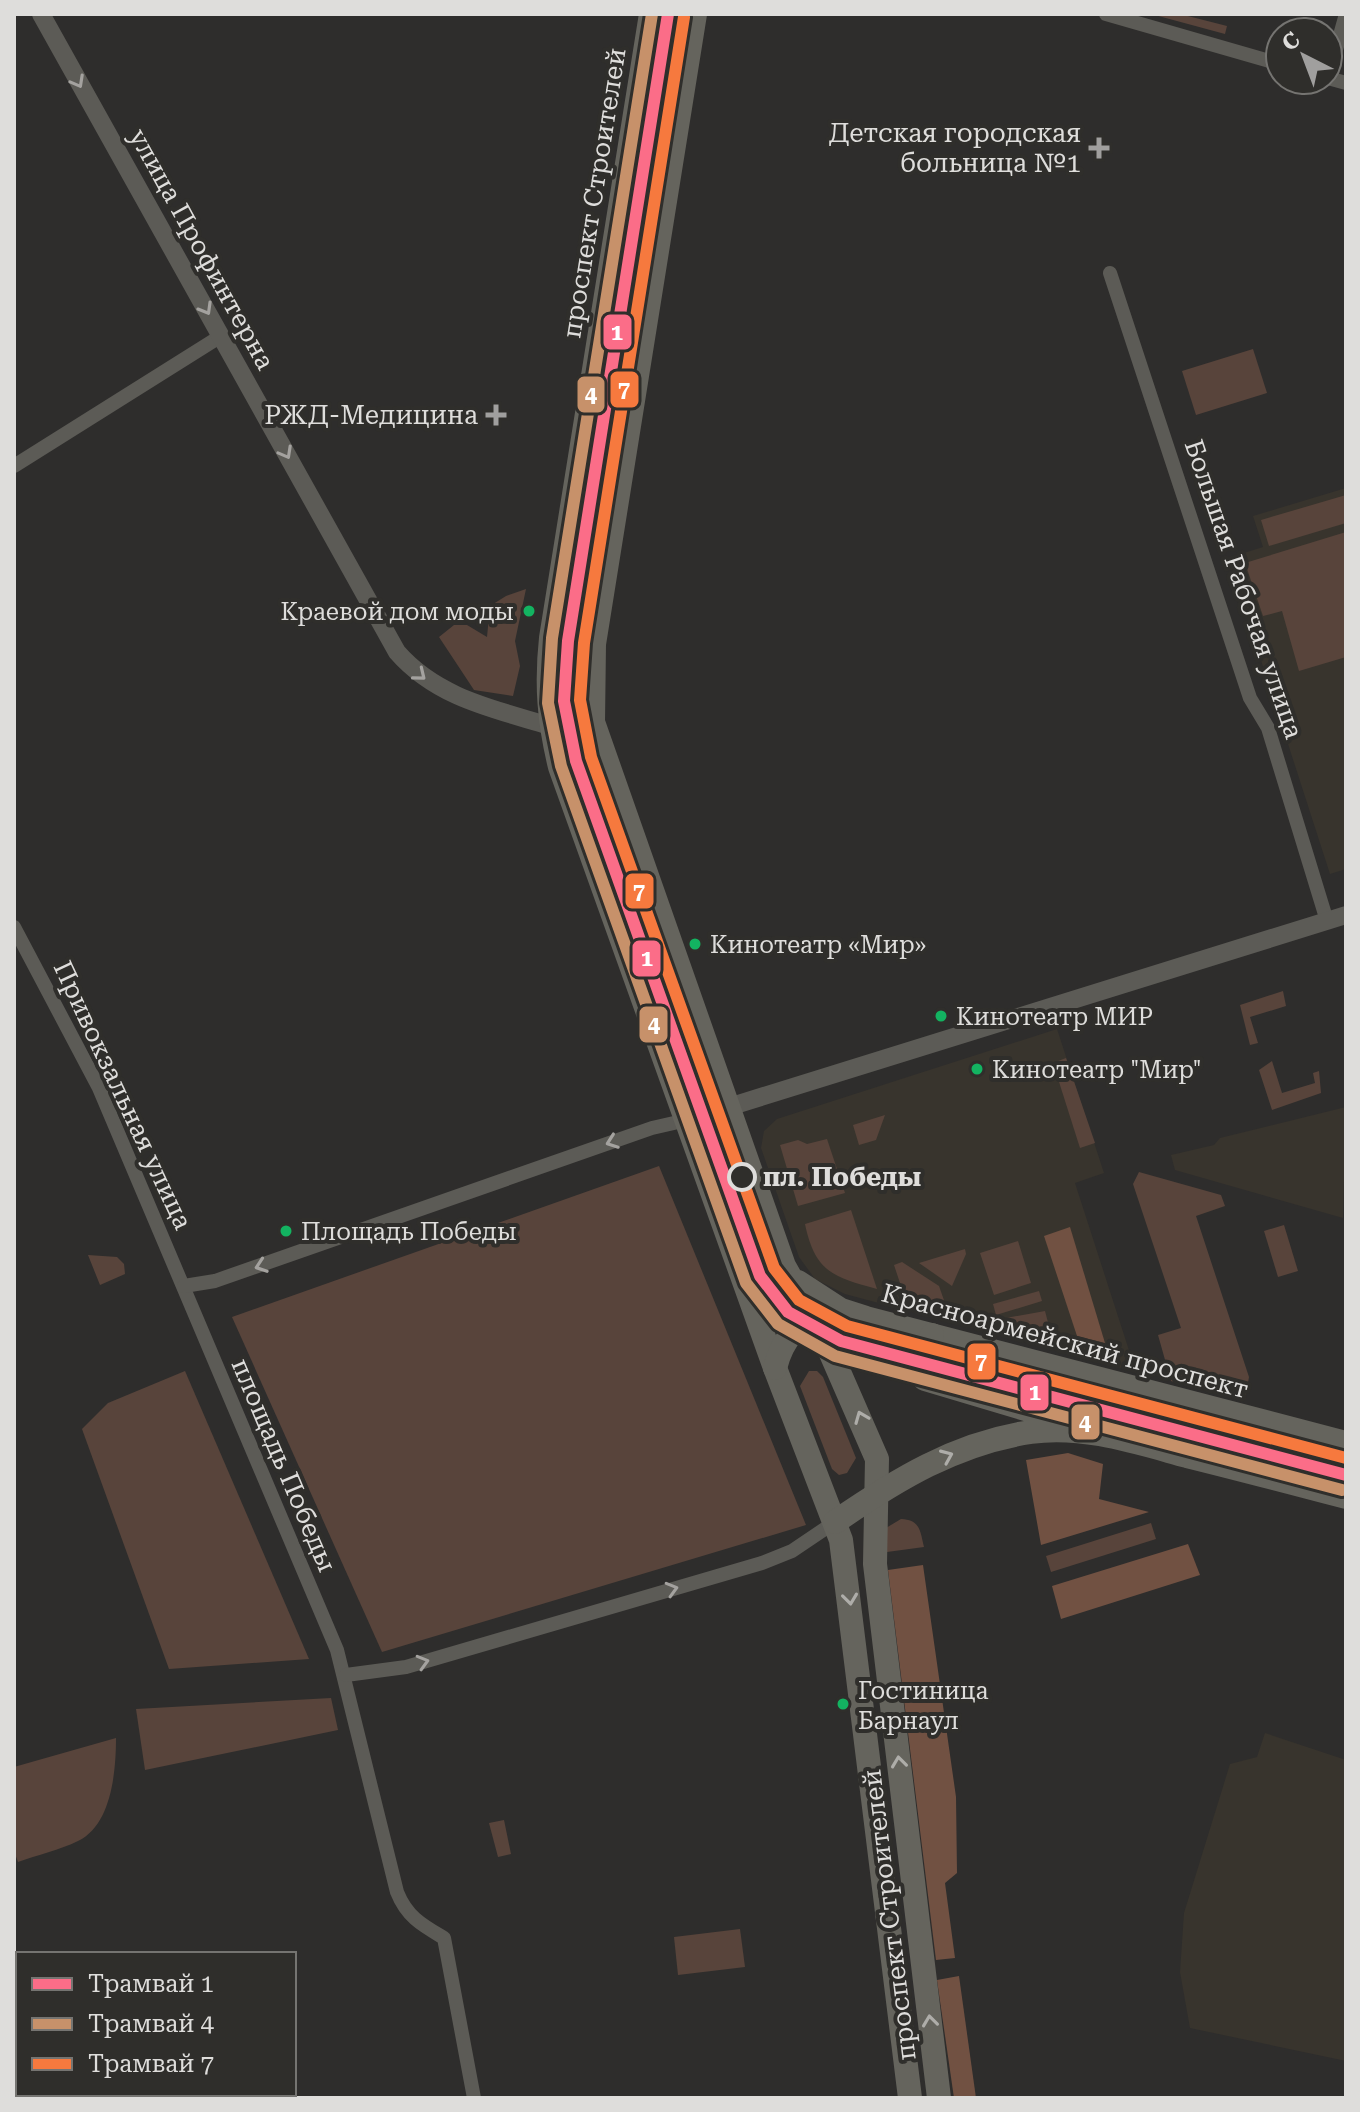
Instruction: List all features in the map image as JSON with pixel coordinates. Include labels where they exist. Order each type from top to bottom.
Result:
[{"type":"main road","name":"проспект Строителей","points":[[651,14],[551,638],[547,685],[550,726],[560,767],[775,1368],[835,1522],[847,1569],[910,2098]]},
{"type":"main road","name":"проспект Строителей","points":[[695,14],[594,644],[593,722],[784,1266],[813,1317],[858,1410],[877,1459],[879,1492],[875,1564],[939,2098]]},
{"type":"main road","points":[[591,391],[632,396]]},
{"type":"main road","name":"Красноармейский проспект","points":[[784,1266],[816,1296],[866,1318],[1346,1443]]},
{"type":"main road","points":[[775,1368],[780,1350],[791,1333],[813,1317],[866,1318]]},
{"type":"main road","points":[[932,1335],[923,1372],[925,1379],[935,1384],[1129,1441],[1346,1497]]},
{"type":"main road","points":[[835,1522],[918,1468],[961,1450],[1035,1431],[1079,1433],[1129,1441]]},
{"type":"street","name":"улица Профинтерна","points":[[41,14],[397,652],[412,670],[450,694],[550,726]]},
{"type":"street","points":[[1106,14],[1264,59]]},
{"type":"street","name":"Большая Рабочая улица","points":[[1110,273],[1250,698],[1268,728],[1327,921]]},
{"type":"street","points":[[14,466],[221,336]]},
{"type":"street","points":[[184,1286],[215,1281],[652,1128],[728,1108],[1346,915]]},
{"type":"street","name":"Привокзальная улица","points":[[14,927],[99,1088],[184,1286]]},
{"type":"street","name":"площадь Победы","points":[[184,1286],[346,1675]]},
{"type":"street","points":[[474,2098],[444,1938],[416,1922],[404,1909],[397,1892],[346,1675],[406,1667],[762,1563],[792,1551],[835,1522]]},
{"type":"shaded area","points":[[1151,14],[1180,14],[1227,26],[1225,34]]},
{"type":"shaded area","points":[[1253,349],[1267,393],[1196,415],[1182,371]]},
{"type":"shaded area","points":[[1346,488],[1346,869],[1330,874],[1228,558],[1263,547],[1253,516]]},
{"type":"shaded area","points":[[1346,495],[1346,523],[1269,546],[1261,520]]},
{"type":"shaded area","points":[[1346,532],[1346,657],[1299,671],[1282,611],[1263,616],[1245,563]]},
{"type":"shaded area","points":[[526,589],[515,641],[520,666],[513,696],[474,690],[439,637],[454,625],[467,625],[487,637],[490,606]]},
{"type":"shaded area","points":[[1283,991],[1286,1006],[1250,1017],[1258,1043],[1250,1045],[1240,1005]]},
{"type":"shaded area","points":[[1057,1029],[1104,1173],[1075,1183],[1136,1372],[845,1294],[815,1279],[799,1257],[761,1148],[764,1131],[777,1119]]},
{"type":"shaded area","points":[[1066,1058],[1095,1143],[1080,1148],[1053,1063]]},
{"type":"shaded area","points":[[1272,1061],[1282,1093],[1315,1083],[1313,1073],[1319,1071],[1321,1093],[1272,1110],[1259,1070]]},
{"type":"shaded area","points":[[1346,1107],[1343,1218],[1175,1170],[1171,1155],[1214,1145],[1220,1138]]},
{"type":"shaded area","points":[[885,1115],[876,1140],[859,1145],[853,1125]]},
{"type":"shaded area","points":[[827,1139],[845,1193],[798,1206],[780,1145],[798,1140],[807,1144]]},
{"type":"shaded area","name":"Площадь Победы","points":[[659,1166],[806,1525],[382,1652],[232,1317]]},
{"type":"shaded area","points":[[1139,1172],[1221,1195],[1225,1206],[1196,1216],[1249,1377],[1245,1400],[1171,1381],[1158,1335],[1181,1328],[1133,1184]]},
{"type":"shaded area","points":[[851,1210],[877,1289],[849,1281],[828,1270],[814,1253],[809,1240],[805,1224]]},
{"type":"shaded area","points":[[1284,1225],[1298,1271],[1278,1277],[1264,1231]]},
{"type":"shaded area","points":[[1070,1227],[1105,1343],[1077,1336],[1044,1236]]},
{"type":"shaded area","points":[[1018,1241],[1031,1283],[994,1295],[980,1253]]},
{"type":"shaded area","points":[[965,1249],[966,1254],[952,1286],[919,1263]]},
{"type":"shaded area","points":[[88,1255],[117,1257],[124,1264],[125,1274],[100,1285]]},
{"type":"shaded area","points":[[902,1262],[939,1286],[946,1306],[904,1295],[894,1265]]},
{"type":"shaded area","points":[[1039,1291],[1042,1301],[996,1315],[993,1304]]},
{"type":"shaded area","points":[[1045,1311],[1051,1334],[1000,1319]]},
{"type":"shaded area","points":[[185,1371],[309,1659],[169,1669],[82,1429],[108,1403]]},
{"type":"shaded area","points":[[809,1371],[817,1371],[823,1377],[856,1458],[847,1473],[839,1475],[832,1469],[800,1386]]},
{"type":"shaded area","points":[[1068,1453],[1103,1464],[1099,1499],[1149,1512],[1041,1545],[1026,1460]]},
{"type":"shaded area","points":[[901,1519],[916,1524],[924,1547],[887,1552],[886,1528]]},
{"type":"shaded area","points":[[1151,1523],[1156,1539],[1051,1572],[1046,1556]]},
{"type":"shaded area","points":[[1188,1544],[1200,1575],[1061,1619],[1052,1586]]},
{"type":"shaded area","points":[[923,1565],[956,1797],[957,1873],[945,1883],[955,1958],[936,1960],[888,1570]]},
{"type":"shaded area","points":[[331,1698],[338,1730],[145,1770],[136,1709]]},
{"type":"shaded area","points":[[1265,1733],[1346,1760],[1346,2061],[1190,2028],[1180,1972],[1184,1913],[1230,1764],[1257,1757]]},
{"type":"shaded area","points":[[116,1738],[110,1796],[98,1823],[78,1841],[18,1862],[14,1851],[14,1767]]},
{"type":"shaded area","points":[[504,1820],[511,1854],[498,1857],[489,1823]]},
{"type":"shaded area","points":[[740,1929],[745,1967],[678,1975],[674,1937]]},
{"type":"shaded area","points":[[959,1976],[976,2098],[954,2098],[937,1980]]},
{"type":"tram line","name":"4","points":[[652,14],[552,638],[548,703],[561,766],[746,1283],[778,1324],[835,1356],[1342,1490]]},
{"type":"tram line","name":"1","points":[[668,14],[568,641],[564,701],[576,761],[760,1276],[788,1312],[841,1341],[1346,1475]]},
{"type":"tram line","name":"7","points":[[684,17],[584,643],[580,700],[591,757],[774,1268],[799,1300],[847,1326],[1346,1458]]},
{"type":"place","name":"Детская городская больница №1","points":[[1099,148]]},
{"type":"place","name":"РЖД-Медицина","points":[[496,415]]},
{"type":"place","name":"Краевой дом моды","points":[[529,611]]},
{"type":"place","name":"Кинотеатр «Мир»","points":[[695,944]]},
{"type":"place","name":"Кинотеатр МИР","points":[[941,1016]]},
{"type":"place","name":"Кинотеатр \"Мир\"","points":[[977,1069]]},
{"type":"place","name":"пл. Победы","points":[[742,1177]]},
{"type":"place","name":"Площадь Победы","points":[[286,1231]]},
{"type":"place","name":"Гостиница Барнаул","points":[[843,1704]]}]
